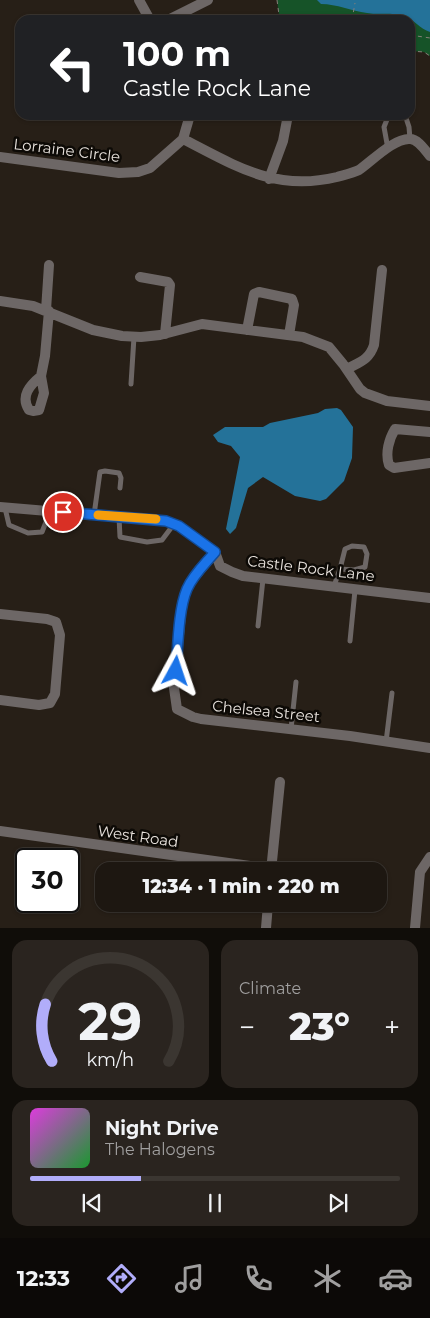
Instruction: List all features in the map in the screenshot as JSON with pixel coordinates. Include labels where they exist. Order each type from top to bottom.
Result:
[{"type":"street","points":[[139,0],[147,15]]},
{"type":"street","points":[[178,15],[208,0]]},
{"type":"street","points":[[189,120],[183,139],[238,167],[269,178],[301,182],[338,177],[357,171],[396,142],[410,139],[417,141],[430,156]]},
{"type":"street","points":[[269,178],[283,142],[287,120]]},
{"type":"street","name":"Lorraine Circle","points":[[0,157],[128,173],[150,168],[183,139]]},
{"type":"street","points":[[41,376],[45,356],[49,265]]},
{"type":"street","points":[[346,369],[371,354],[374,345],[382,270]]},
{"type":"street","points":[[140,277],[162,280],[168,282],[170,286],[165,334]]},
{"type":"street","points":[[247,330],[254,294],[259,292],[292,299],[294,305],[289,335]]},
{"type":"street","points":[[0,301],[33,306],[93,330],[122,336],[134,337],[165,334],[202,324],[303,337],[329,347],[360,388],[377,398],[430,406]]},
{"type":"street","points":[[430,432],[396,429],[389,443],[388,455],[390,465],[394,468],[430,463]]},
{"type":"street","name":"Castle Rock Lane","points":[[2,507],[161,520],[174,524],[215,552],[220,566],[244,576],[430,598]]},
{"type":"street","name":"Chelsea Street","points":[[215,552],[192,580],[182,604],[174,688],[177,709],[193,718],[350,736],[430,748]]},
{"type":"street","points":[[0,614],[48,619],[56,622],[60,635],[54,694],[50,703],[39,705],[0,700]]},
{"type":"street","points":[[272,862],[280,782]]},
{"type":"street","name":"West Road","points":[[0,831],[215,862]]},
{"type":"street","points":[[414,928],[420,872],[430,857]]},
{"type":"street","points":[[266,928],[267,912]]},
{"type":"lane","points":[[387,120],[384,127],[388,149]]},
{"type":"lane","points":[[407,120],[410,139]]},
{"type":"lane","points":[[131,384],[134,337]]},
{"type":"lane","points":[[94,514],[100,472],[119,472],[121,478],[120,488]]},
{"type":"lane","points":[[2,507],[9,525],[28,534],[42,532],[46,522],[47,511]]},
{"type":"lane","points":[[119,516],[120,537],[147,542],[162,540],[174,524]]},
{"type":"lane","points":[[333,587],[345,549],[352,546],[364,547],[367,554],[365,567],[354,570],[340,569]]},
{"type":"lane","points":[[258,626],[263,578]]},
{"type":"lane","points":[[350,641],[356,589]]},
{"type":"lane","points":[[291,729],[296,682]]},
{"type":"lane","points":[[386,742],[392,693]]},
{"type":"path","points":[[276,0],[279,15]]},
{"type":"path","points":[[353,15],[355,3]]},
{"type":"path","points":[[415,36],[430,38]]},
{"type":"path","points":[[415,51],[424,52],[430,56]]},
{"type":"green space","points":[[277,0],[430,0],[430,56],[424,52],[415,51],[415,15],[279,15]]},
{"type":"water","points":[[317,0],[430,0],[430,32],[415,23],[415,15],[372,14],[321,4]]},
{"type":"water","points":[[337,408],[341,410],[353,427],[352,458],[344,481],[326,499],[320,501],[295,496],[263,477],[248,488],[236,528],[230,534],[226,529],[240,457],[231,446],[218,442],[213,435],[225,427],[263,427],[270,423],[318,413],[325,409]]},
{"type":"slow traffic","points":[[98,515],[156,519]]},
{"type":"route","points":[[63,512],[166,521],[179,526],[215,552],[192,580],[182,604],[176,671]]}]
